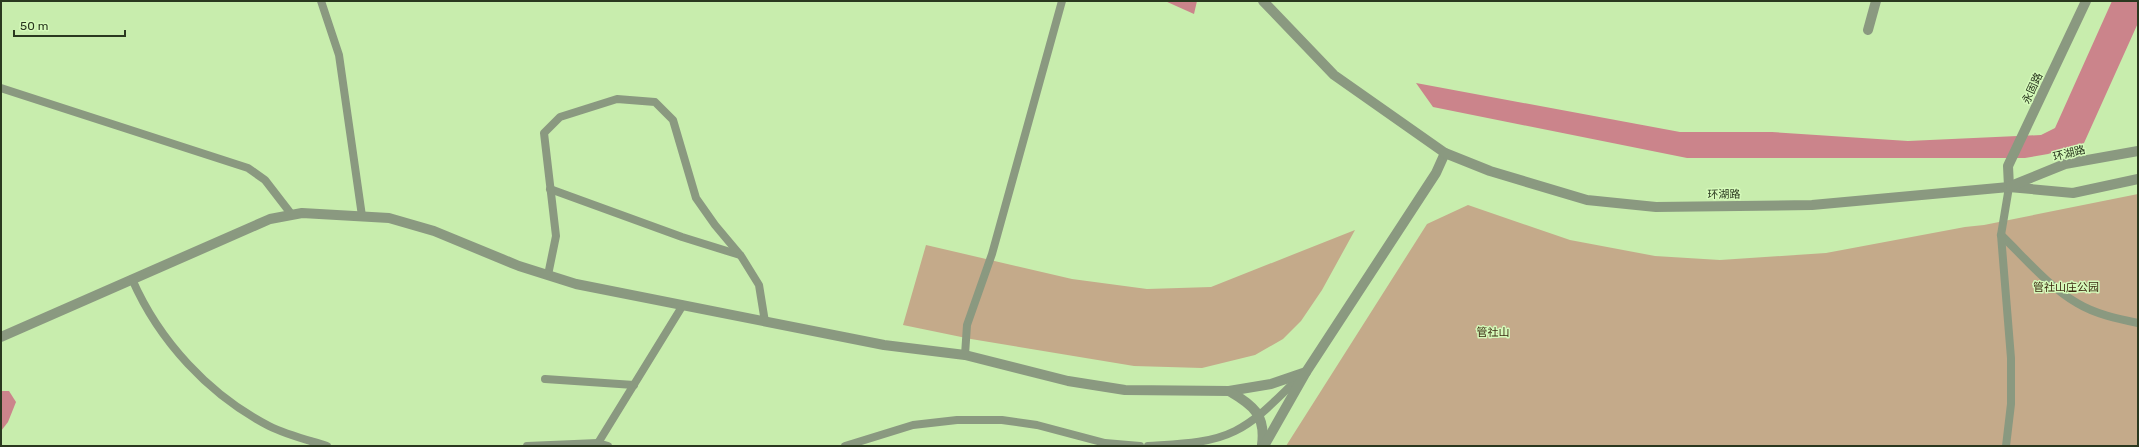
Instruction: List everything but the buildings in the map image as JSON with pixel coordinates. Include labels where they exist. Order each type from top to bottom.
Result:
[{"type":"street","name":"环湖路","points":[[1263,1],[1334,75],[1445,153],[1490,170],[1587,200],[1656,207],[1812,205],[2009,187],[2073,192],[2138,179]]},
{"type":"street","points":[[1868,30],[1876,1]]},
{"type":"street","name":"永固路","points":[[2009,187],[2008,166],[2086,1]]},
{"type":"street","name":"环湖路","points":[[2009,187],[2065,164],[2138,151]]},
{"type":"street","points":[[1263,446],[1306,372],[1436,173],[1445,153]]},
{"type":"street","points":[[1,336],[270,219],[302,213],[389,218],[434,231],[519,266],[576,284],[884,345],[965,355],[1068,381],[1125,390],[1229,391],[1271,384],[1306,372]]},
{"type":"street","points":[[1229,391],[1246,400],[1259,414],[1264,430],[1263,446]]},
{"type":"lane","points":[[321,1],[339,54],[362,216]]},
{"type":"lane","points":[[965,355],[967,325],[992,254],[1062,1]]},
{"type":"lane","points":[[1,88],[248,168],[265,180],[292,215]]},
{"type":"lane","points":[[548,275],[556,236],[544,133],[560,117],[617,99],[655,102],[673,120],[696,198],[715,225],[741,256],[759,285],[765,322]]},
{"type":"lane","points":[[2006,446],[2011,404],[2011,358],[2001,235],[2009,187]]},
{"type":"lane","points":[[550,189],[682,237],[741,256]]},
{"type":"lane","points":[[2001,235],[2049,282],[2077,304],[2114,318],[2138,323]]},
{"type":"lane","points":[[132,279],[140,298],[172,346],[203,380],[238,408],[270,427],[327,446]]},
{"type":"lane","points":[[598,443],[683,305]]},
{"type":"lane","points":[[1148,446],[1208,440],[1235,431],[1259,414],[1306,372]]},
{"type":"lane","points":[[545,379],[634,385]]},
{"type":"lane","points":[[845,446],[913,425],[956,420],[1002,420],[1037,425],[1105,443],[1140,446]]},
{"type":"lane","points":[[526,446],[598,443],[608,446]]},
{"type":"green space","name":"管社山","points":[[2138,194],[2138,446],[1286,446],[1427,224],[1468,205],[1570,240],[1655,256],[1720,260],[1826,253],[1965,227],[1984,225]]},
{"type":"green space","points":[[1355,230],[1322,290],[1301,321],[1283,339],[1255,355],[1202,368],[1134,366],[971,339],[903,325],[926,245],[1072,279],[1147,289],[1211,287]]},
{"type":"shaded area","points":[[1165,1],[1197,1],[1194,14]]},
{"type":"shaded area","points":[[2112,1],[2138,1],[2138,23],[2084,143],[2048,154],[2025,158],[1687,158],[1433,107],[1416,83],[1680,132],[1772,132],[1908,141],[2041,135],[2055,128]]},
{"type":"shaded area","points":[[1,391],[9,391],[16,402],[8,422],[1,431]]},
{"type":"park label","name":"管社山庄公园","points":[[2066,287]]}]
